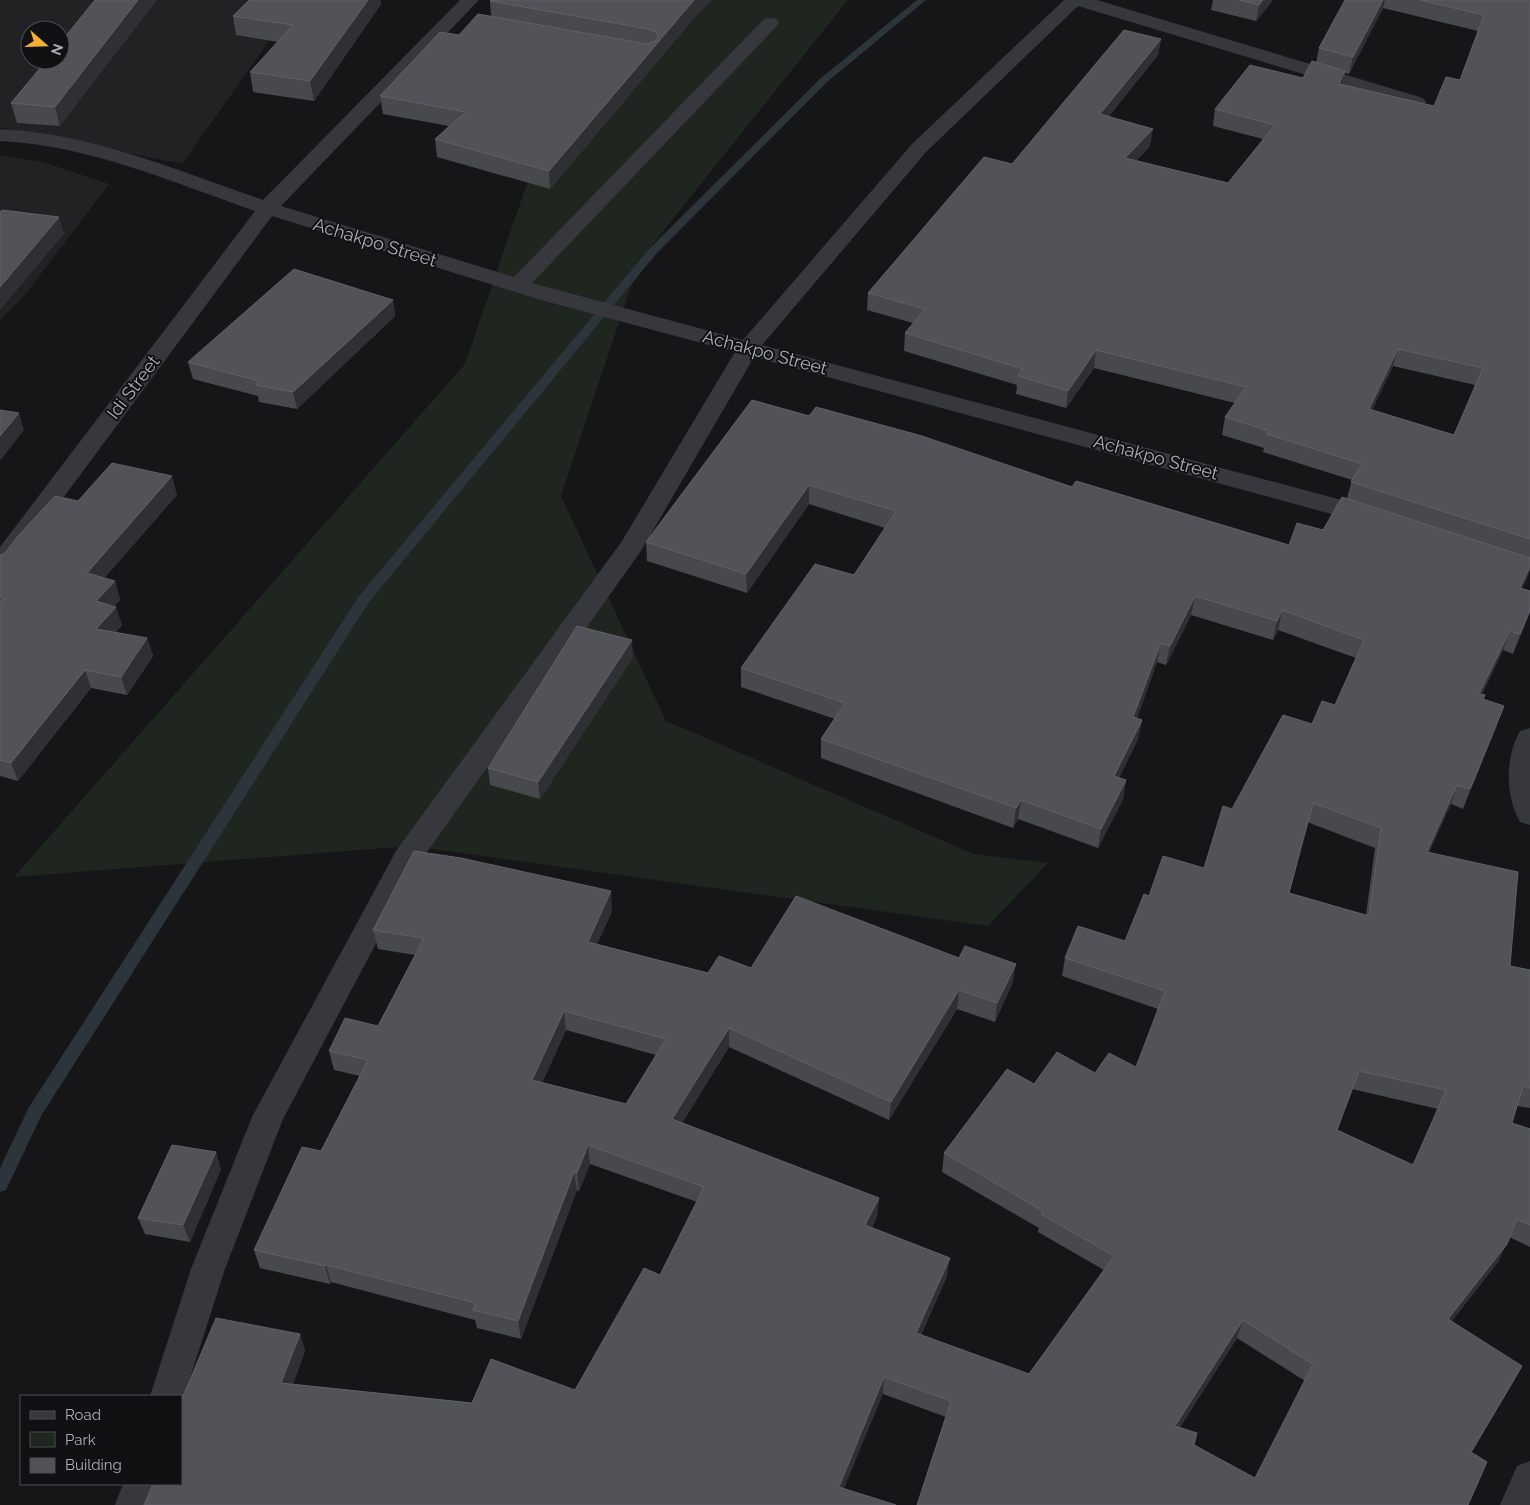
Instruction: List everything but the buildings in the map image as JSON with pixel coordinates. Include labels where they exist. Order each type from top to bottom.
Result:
[{"type":"street","name":"Idi Street","points":[[0,565],[267,208],[470,0]]},
{"type":"street","points":[[168,1395],[208,1269],[268,1117],[406,859],[632,545],[748,348],[919,148],[1074,0]]},
{"type":"street","points":[[1078,0],[1416,102]]},
{"type":"street","points":[[452,20],[471,23]]},
{"type":"street","points":[[518,286],[770,23]]},
{"type":"street","name":"Achakpo Street","points":[[0,135],[24,136],[110,154],[267,208],[518,286],[1331,504],[1394,525]]},
{"type":"street","points":[[1530,738],[1523,763],[1524,796],[1530,814]]},
{"type":"street","points":[[1519,1505],[1530,1479]]},
{"type":"street","points":[[134,1505],[140,1485]]},
{"type":"shaded area","points":[[0,0],[244,0],[294,6],[182,164],[0,127]]},
{"type":"shaded area","points":[[0,155],[43,162],[109,184],[25,295],[0,321]]},
{"type":"green space","points":[[590,0],[848,0],[640,260],[561,496],[666,721],[974,854],[1048,863],[988,926],[411,846],[14,877],[465,364]]},
{"type":"waterway","points":[[0,1185],[35,1112],[364,599],[653,251],[824,80],[922,0]]}]
